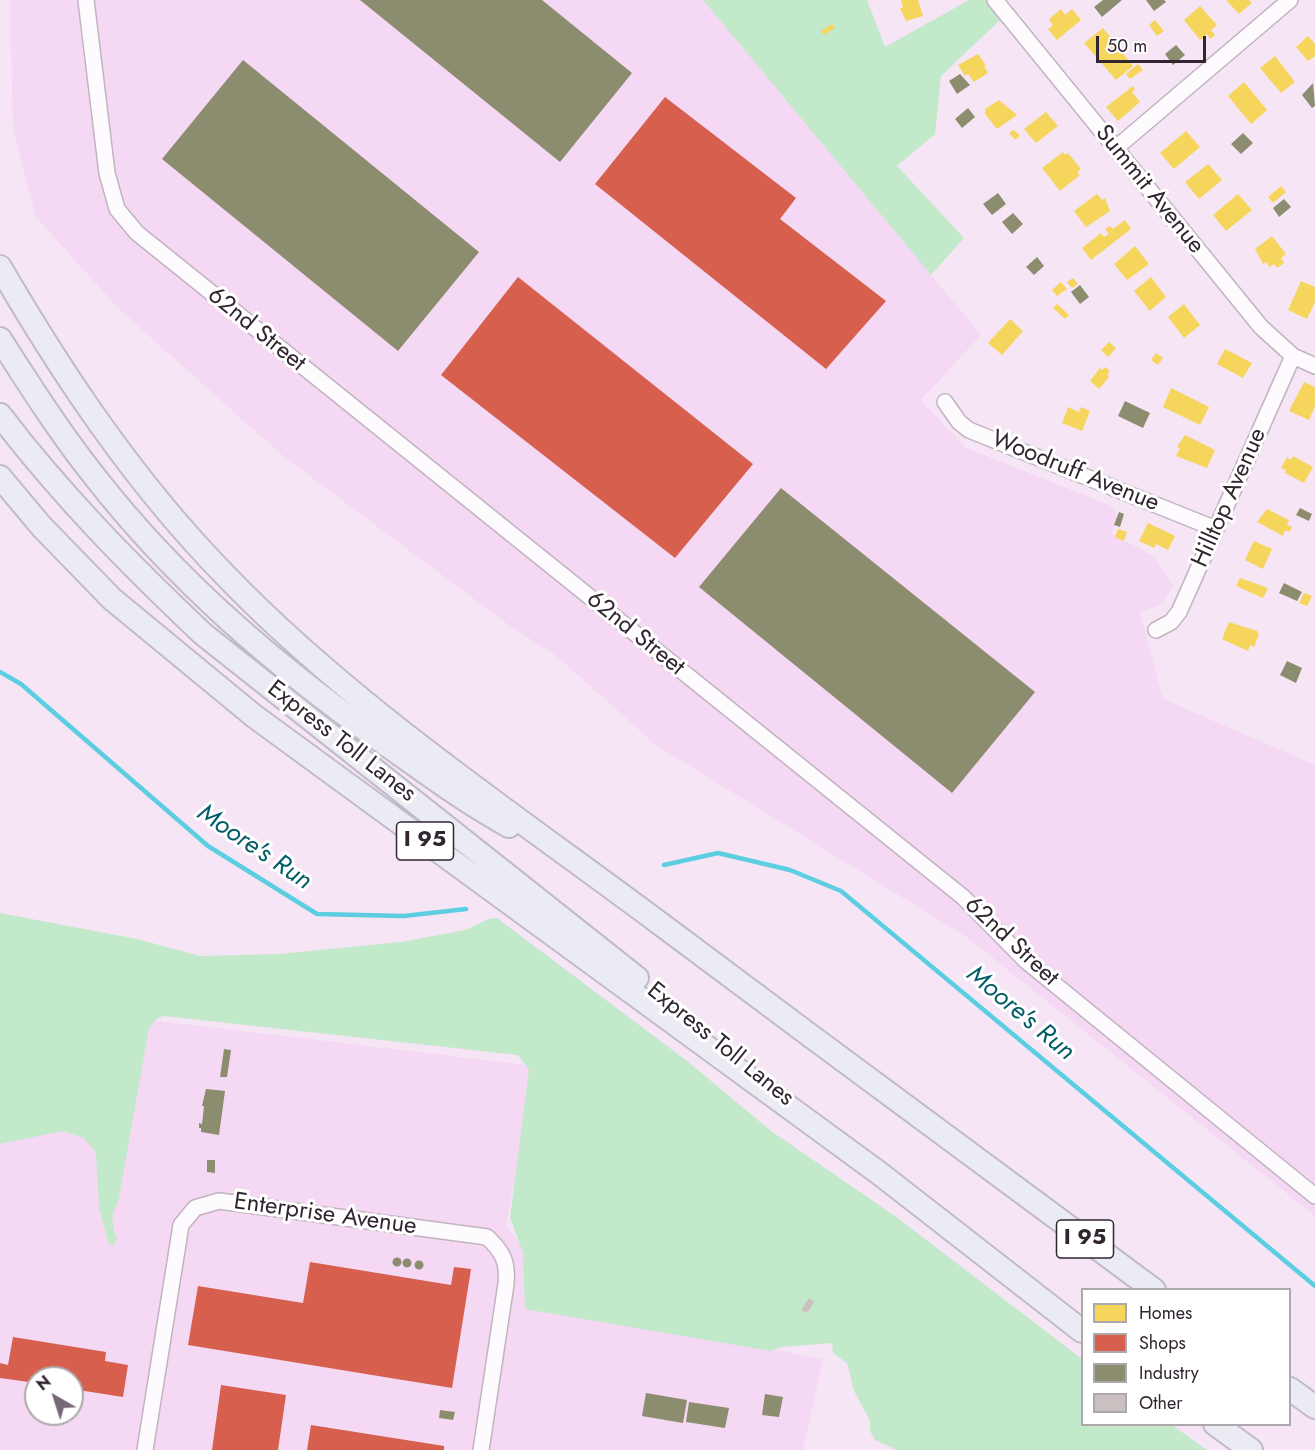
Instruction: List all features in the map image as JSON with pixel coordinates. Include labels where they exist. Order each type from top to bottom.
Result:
[{"type":"highway","name":"I 95","points":[[0,267],[75,390],[114,444],[182,528],[225,576],[343,684],[1151,1288]]},
{"type":"highway","name":"Express Toll Lanes","points":[[0,339],[46,411],[100,484],[158,550],[223,616],[319,696],[467,801],[577,861]]},
{"type":"highway","name":"Express Toll Lanes","points":[[0,415],[70,501],[136,571],[203,633],[454,831],[879,1173]]},
{"type":"highway","name":"I 95","points":[[0,477],[42,527],[112,599],[254,716],[879,1173],[1081,1328]]},
{"type":"highway","points":[[1291,1390],[1315,1407]]},
{"type":"highway","points":[[1216,1426],[1251,1450]]},
{"type":"street","name":"62nd Street","points":[[86,0],[107,173],[117,209],[137,233],[963,897],[1026,962],[1315,1196]]},
{"type":"street","name":"Summit Avenue","points":[[994,0],[1261,327],[1293,356],[1315,366]]},
{"type":"street","points":[[1116,148],[1290,0]]},
{"type":"street","name":"Hilltop Avenue","points":[[1156,630],[1171,622],[1179,612],[1293,356]]},
{"type":"street","name":"Woodruff Avenue","points":[[945,402],[959,422],[969,430],[1216,529]]},
{"type":"street","name":"Enterprise Avenue","points":[[145,1450],[179,1234],[186,1218],[195,1208],[204,1203],[219,1201],[487,1237],[501,1251],[507,1267],[481,1450]]},
{"type":"shaded area","points":[[10,0],[703,0],[981,335],[921,400],[966,448],[1111,506],[1118,516],[1112,534],[1155,557],[1173,585],[1163,604],[1140,612],[1163,699],[1315,765],[1315,1216],[968,938],[656,745],[559,658],[506,623],[283,456],[119,309],[36,217],[13,130]]},
{"type":"shaded area","points":[[0,1002],[535,1066],[506,1225],[526,1251],[529,1303],[823,1359],[803,1450],[0,1450]]},
{"type":"green space","points":[[703,0],[867,0],[885,47],[969,0],[986,0],[1000,20],[941,76],[935,134],[897,166],[964,238],[931,275]]},
{"type":"green space","points":[[0,913],[137,939],[200,956],[279,954],[401,942],[465,930],[489,919],[497,918],[687,1061],[771,1131],[895,1216],[1081,1358],[1081,1426],[1173,1426],[1207,1450],[897,1450],[875,1440],[870,1431],[870,1421],[854,1391],[847,1363],[833,1353],[832,1343],[782,1347],[770,1351],[525,1309],[523,1253],[510,1217],[529,1070],[518,1055],[164,1016],[156,1019],[149,1028],[118,1203],[113,1212],[113,1226],[117,1240],[113,1246],[108,1242],[99,1207],[96,1153],[84,1138],[63,1131],[0,1144]]},
{"type":"building: Homes","points":[[901,0],[918,0],[923,16],[906,21],[900,8],[903,8]]},
{"type":"building: Homes","points":[[1226,0],[1249,0],[1252,3],[1239,14]]},
{"type":"building: Homes","points":[[1200,6],[1217,25],[1211,30],[1215,35],[1210,39],[1207,34],[1200,40],[1184,20]]},
{"type":"building: Homes","points":[[1061,9],[1065,15],[1072,9],[1081,20],[1057,40],[1048,29],[1053,25],[1049,19]]},
{"type":"building: Homes","points":[[1155,20],[1164,31],[1157,36],[1149,25]]},
{"type":"building: Homes","points":[[832,24],[835,28],[824,35],[821,31]]},
{"type":"building: Homes","points":[[1103,28],[1133,66],[1116,80],[1084,43]]},
{"type":"building: Homes","points":[[1308,36],[1315,44],[1315,56],[1308,61],[1296,47]]},
{"type":"building: Homes","points":[[978,54],[986,65],[984,66],[988,73],[974,82],[968,74],[965,76],[958,65]]},
{"type":"building: Homes","points":[[1275,56],[1295,82],[1281,93],[1260,68]]},
{"type":"building: Homes","points":[[1138,64],[1143,70],[1130,79],[1126,74]]},
{"type":"building: Homes","points":[[1244,82],[1267,110],[1251,124],[1228,96]]},
{"type":"building: Homes","points":[[1133,86],[1135,89],[1132,92],[1140,102],[1118,121],[1106,107]]},
{"type":"building: Homes","points":[[999,100],[1017,115],[997,129],[985,114],[985,109]]},
{"type":"building: Homes","points":[[1046,112],[1058,126],[1036,143],[1024,129]]},
{"type":"building: Homes","points":[[1014,130],[1020,136],[1015,140],[1009,133]]},
{"type":"building: Homes","points":[[1186,131],[1200,147],[1174,169],[1160,153]]},
{"type":"building: Homes","points":[[1063,152],[1065,155],[1068,153],[1081,169],[1077,172],[1080,175],[1060,191],[1042,168]]},
{"type":"building: Homes","points":[[1208,164],[1222,180],[1199,199],[1185,182]]},
{"type":"building: Homes","points":[[1281,186],[1286,192],[1273,203],[1268,197]]},
{"type":"building: Homes","points":[[1097,194],[1102,200],[1105,198],[1110,211],[1086,227],[1074,211]]},
{"type":"building: Homes","points":[[1238,194],[1252,210],[1226,231],[1213,215]]},
{"type":"building: Homes","points":[[1125,220],[1131,229],[1091,260],[1082,248],[1101,233],[1104,237],[1109,234],[1105,229],[1110,226],[1113,229]]},
{"type":"building: Homes","points":[[1272,236],[1286,254],[1281,258],[1284,263],[1277,268],[1274,264],[1270,267],[1266,262],[1263,264],[1255,249]]},
{"type":"building: Homes","points":[[1135,246],[1149,264],[1127,280],[1114,264]]},
{"type":"building: Homes","points":[[1151,277],[1166,297],[1150,311],[1134,291]]},
{"type":"building: Homes","points":[[1073,278],[1078,284],[1072,288],[1067,282]]},
{"type":"building: Homes","points":[[1301,281],[1315,287],[1315,302],[1307,319],[1288,310]]},
{"type":"building: Homes","points":[[1061,282],[1067,289],[1057,296],[1052,290]]},
{"type":"building: Homes","points":[[1057,304],[1069,315],[1065,319],[1053,308]]},
{"type":"building: Homes","points":[[1184,304],[1200,325],[1184,338],[1168,317]]},
{"type":"building: Homes","points":[[1010,319],[1023,331],[1002,355],[988,343]]},
{"type":"building: Homes","points":[[1109,342],[1116,348],[1108,357],[1101,350]]},
{"type":"building: Homes","points":[[1225,349],[1252,363],[1243,378],[1217,364]]},
{"type":"building: Homes","points":[[1156,353],[1163,358],[1158,365],[1151,360]]},
{"type":"building: Homes","points":[[1105,367],[1110,371],[1107,375],[1109,377],[1099,389],[1090,381],[1100,368],[1102,370]]},
{"type":"building: Homes","points":[[1304,382],[1315,387],[1315,406],[1309,420],[1289,411]]},
{"type":"building: Homes","points":[[1171,388],[1209,407],[1200,425],[1163,407]]},
{"type":"building: Homes","points":[[1068,407],[1079,412],[1081,407],[1090,411],[1082,431],[1062,423]]},
{"type":"building: Homes","points":[[1185,435],[1215,450],[1207,468],[1176,456],[1180,448],[1177,447]]},
{"type":"building: Homes","points":[[1293,456],[1313,467],[1304,483],[1285,473],[1286,470],[1281,468],[1287,457],[1291,460]]},
{"type":"building: Homes","points":[[1267,509],[1289,520],[1287,525],[1292,527],[1289,532],[1285,530],[1283,536],[1257,522]]},
{"type":"building: Homes","points":[[1148,523],[1175,536],[1168,550],[1156,544],[1154,548],[1139,541]]},
{"type":"building: Homes","points":[[1118,529],[1127,532],[1124,541],[1115,537]]},
{"type":"building: Homes","points":[[1254,541],[1272,549],[1263,569],[1245,560]]},
{"type":"building: Homes","points":[[1240,578],[1268,588],[1263,598],[1236,586]]},
{"type":"building: Homes","points":[[1304,593],[1312,596],[1307,606],[1299,603]]},
{"type":"building: Homes","points":[[1229,622],[1257,631],[1259,634],[1254,647],[1250,645],[1248,651],[1222,639]]},
{"type":"building: Shops","points":[[665,97],[796,198],[780,219],[886,301],[826,369],[595,184]]},
{"type":"building: Shops","points":[[518,277],[753,464],[675,558],[441,375]]},
{"type":"building: Shops","points":[[310,1262],[451,1285],[454,1267],[471,1269],[452,1388],[188,1345],[198,1286],[303,1303]]},
{"type":"building: Shops","points":[[13,1337],[106,1352],[105,1361],[128,1365],[123,1397],[84,1391],[84,1366],[24,1366],[24,1381],[0,1378],[0,1363],[8,1365]]},
{"type":"building: Shops","points":[[221,1385],[286,1395],[278,1450],[212,1450]]},
{"type":"building: Shops","points":[[311,1425],[444,1446],[444,1450],[307,1450]]},
{"type":"building: Industry","points":[[360,0],[542,0],[632,73],[560,162]]},
{"type":"building: Industry","points":[[1103,0],[1122,0],[1102,17],[1094,7]]},
{"type":"building: Industry","points":[[1146,0],[1164,0],[1166,2],[1154,11]]},
{"type":"building: Industry","points":[[1176,45],[1185,55],[1173,65],[1165,54]]},
{"type":"building: Industry","points":[[243,60],[479,252],[398,351],[162,159]]},
{"type":"building: Industry","points":[[960,74],[970,85],[957,94],[949,81]]},
{"type":"building: Industry","points":[[1313,83],[1315,106],[1312,108],[1302,95]]},
{"type":"building: Industry","points":[[968,108],[975,117],[962,128],[955,119]]},
{"type":"building: Industry","points":[[1243,133],[1253,143],[1241,154],[1231,144]]},
{"type":"building: Industry","points":[[998,193],[1006,204],[992,215],[983,204]]},
{"type":"building: Industry","points":[[1284,199],[1291,207],[1279,217],[1273,208]]},
{"type":"building: Industry","points":[[1013,213],[1023,224],[1012,234],[1002,222]]},
{"type":"building: Industry","points":[[1037,257],[1044,266],[1034,275],[1026,267]]},
{"type":"building: Industry","points":[[1080,285],[1089,297],[1080,304],[1071,292]]},
{"type":"building: Industry","points":[[1125,401],[1150,413],[1143,428],[1118,416]]},
{"type":"building: Industry","points":[[781,488],[1035,692],[952,793],[699,587]]},
{"type":"building: Industry","points":[[1300,508],[1312,514],[1309,521],[1296,515]]},
{"type":"building: Industry","points":[[1119,512],[1124,514],[1120,527],[1114,525]]},
{"type":"building: Industry","points":[[1284,583],[1302,592],[1297,601],[1279,593]]},
{"type":"building: Industry","points":[[1287,661],[1302,668],[1296,683],[1280,675]]},
{"type":"building: Industry","points":[[224,1049],[231,1050],[227,1077],[220,1077]]},
{"type":"building: Industry","points":[[206,1089],[225,1091],[219,1135],[201,1132],[199,1128],[199,1123],[202,1124],[204,1106],[202,1106]]},
{"type":"building: Industry","points":[[207,1160],[215,1160],[215,1173],[207,1172]]},
{"type":"building: Industry","points":[[397,1258],[401,1262],[397,1266],[393,1262]]},
{"type":"building: Industry","points":[[407,1259],[411,1263],[407,1267],[403,1263]]},
{"type":"building: Industry","points":[[419,1261],[423,1265],[419,1269],[415,1265]]},
{"type":"building: Industry","points":[[646,1393],[687,1400],[683,1423],[642,1416]]},
{"type":"building: Industry","points":[[765,1394],[783,1397],[779,1417],[762,1415]]},
{"type":"building: Industry","points":[[689,1402],[729,1408],[725,1428],[686,1422]]},
{"type":"building: Industry","points":[[440,1410],[455,1412],[453,1420],[439,1418]]},
{"type":"building: Other","points":[[809,1298],[814,1302],[807,1313],[801,1310]]},
{"type":"waterway","name":"Moore's Run","points":[[0,672],[21,684],[208,846],[317,914],[404,916],[466,909]]},
{"type":"waterway","name":"Moore's Run","points":[[664,865],[718,853],[790,870],[841,891],[1315,1286]]}]
